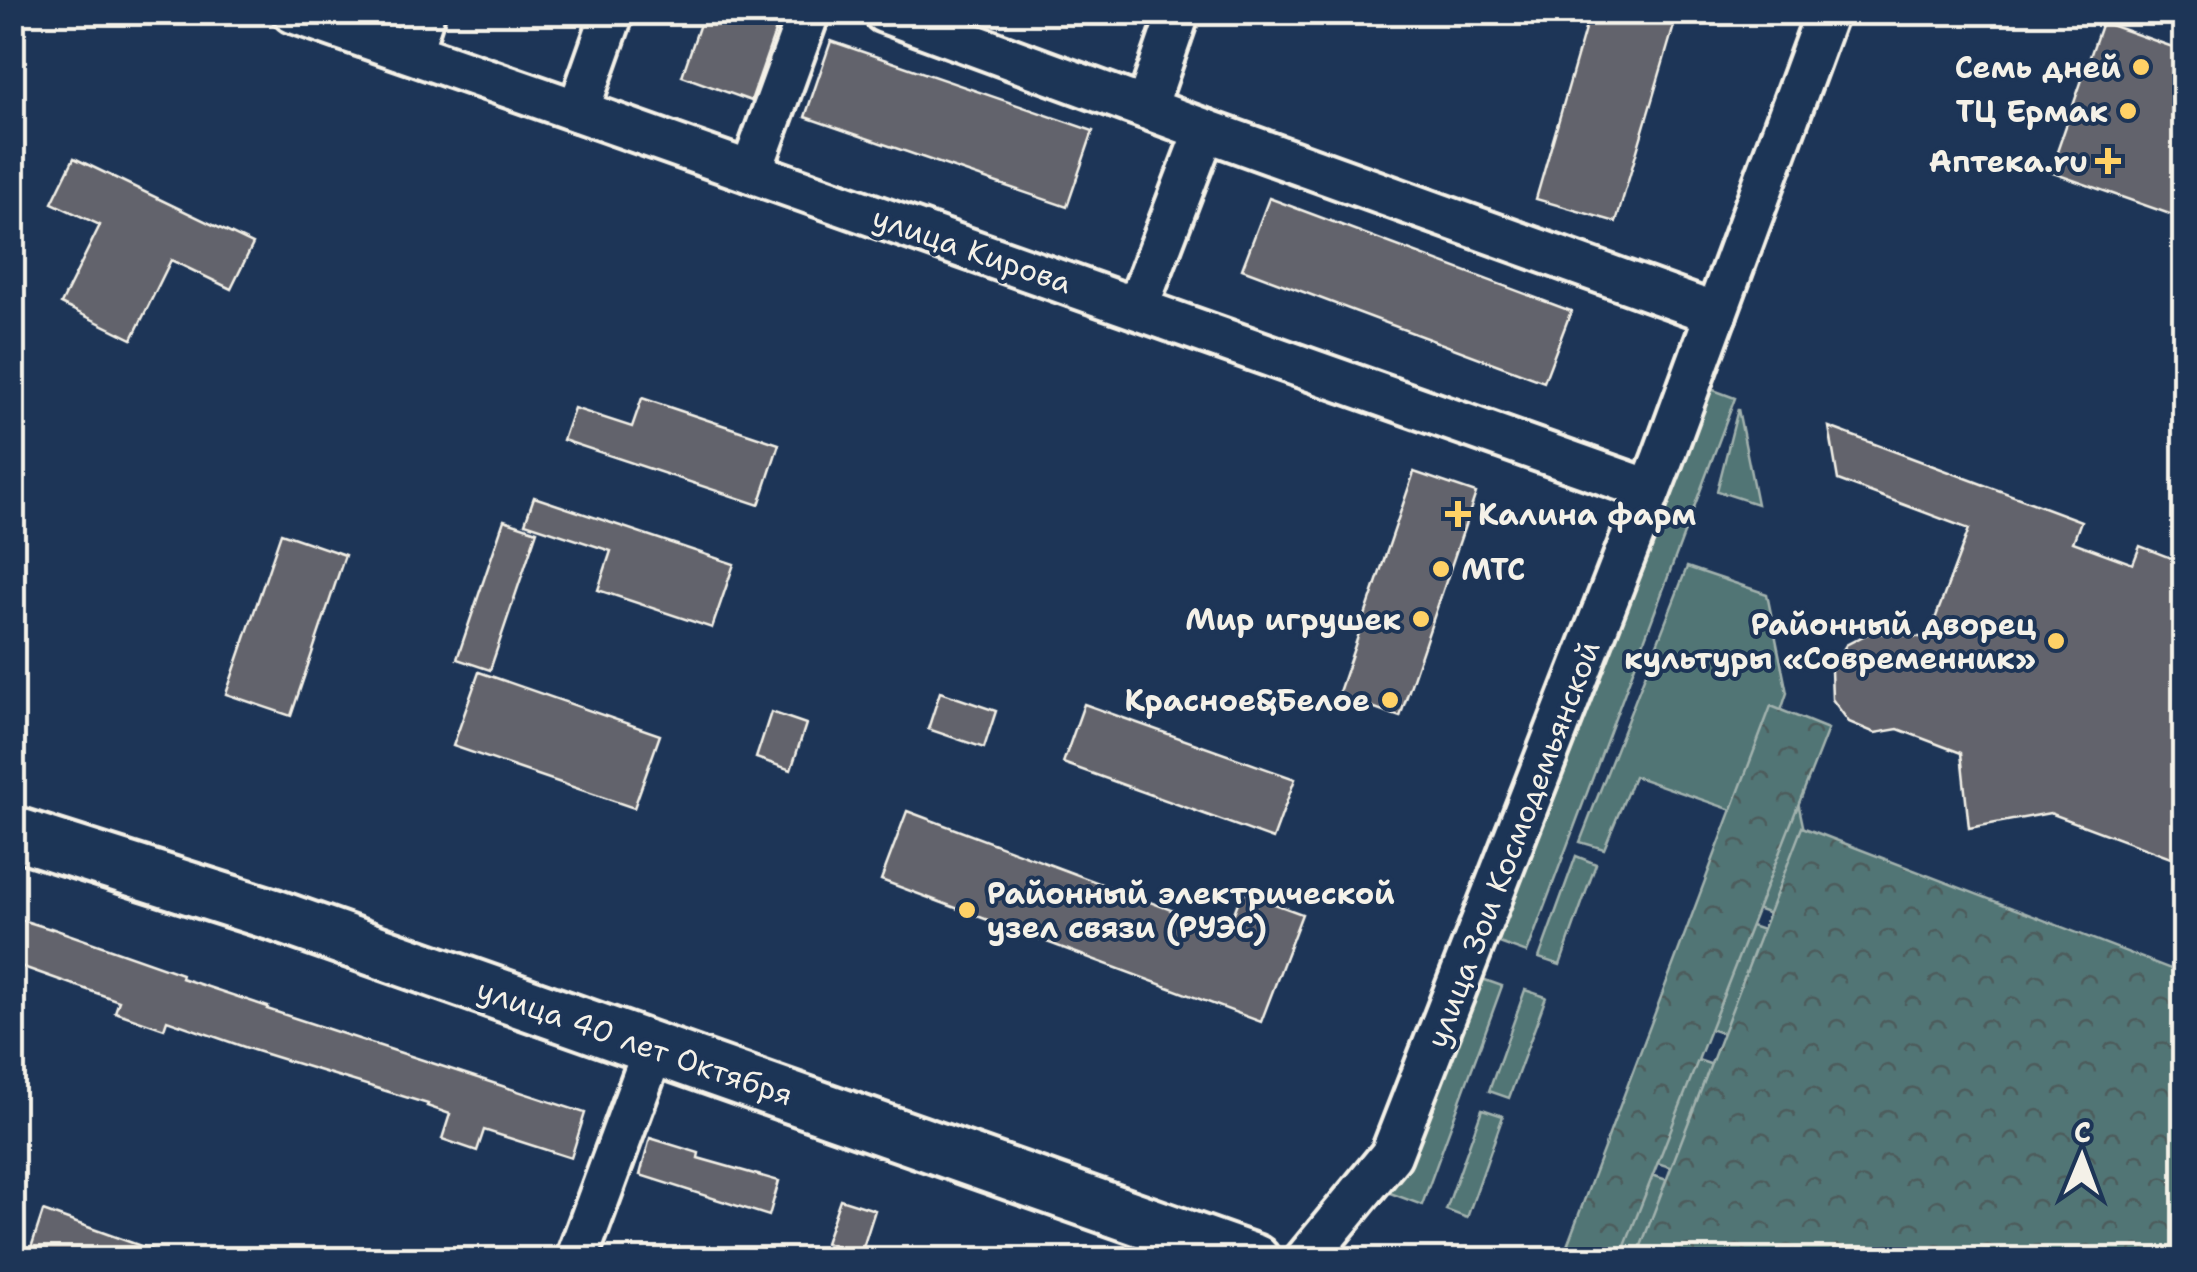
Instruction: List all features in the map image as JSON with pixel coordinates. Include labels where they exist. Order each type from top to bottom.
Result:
[{"type":"street","name":"улица Кирова","points":[[293,12],[1650,490]]},
{"type":"street","points":[[411,52],[424,12]]},
{"type":"street","points":[[578,111],[613,12]]},
{"type":"street","points":[[751,172],[810,12]]},
{"type":"street","points":[[884,12],[1716,314]]},
{"type":"street","points":[[1146,108],[1179,12]]},
{"type":"street","name":"улица Зои Космодемьянской","points":[[1305,1260],[1391,1154],[1650,490],[1827,12]]},
{"type":"street","points":[[1138,308],[1204,130]]},
{"type":"street","name":"улица 40 лет Октября","points":[[12,832],[274,915],[1254,1260]]},
{"type":"street","points":[[576,1260],[654,1048]]},
{"type":"green space","points":[[1697,384],[1735,398],[1527,953],[1488,939]]},
{"type":"green space","points":[[1738,409],[1757,504],[1717,491]]},
{"type":"green space","points":[[1687,567],[1767,594],[1787,693],[1746,815],[1634,776],[1604,849],[1580,842]]},
{"type":"green space","points":[[1771,706],[1828,729],[1620,1259],[1562,1259]]},
{"type":"green space","points":[[1788,755],[1805,835],[1778,917],[1739,903]]},
{"type":"green space","points":[[1802,827],[2184,974],[2184,1259],[1636,1259]]},
{"type":"green space","points":[[1576,856],[1596,864],[1560,965],[1539,958]]},
{"type":"green space","points":[[1727,918],[1766,931],[1732,1036],[1693,1024]]},
{"type":"green space","points":[[1471,975],[1502,986],[1422,1205],[1390,1193]]},
{"type":"green space","points":[[1525,990],[1546,997],[1509,1098],[1489,1091]]},
{"type":"green space","points":[[1680,1054],[1719,1067],[1685,1172],[1645,1159]]},
{"type":"green space","points":[[1482,1109],[1503,1116],[1467,1218],[1446,1210]]},
{"type":"green space","points":[[1637,1170],[1676,1183],[1651,1259],[1608,1260]]},
{"type":"building","points":[[704,12],[782,12],[751,101],[682,76]]},
{"type":"building","points":[[1590,12],[1678,12],[1616,222],[1536,199]]},
{"type":"building","name":"ТЦ Ермак","points":[[2102,22],[2184,51],[2184,219],[2050,172]]},
{"type":"building","points":[[831,41],[1093,131],[1067,207],[805,117]]},
{"type":"building","points":[[74,158],[253,244],[231,289],[171,260],[132,339],[61,304],[100,225],[52,203]]},
{"type":"building","points":[[1269,198],[1571,311],[1544,382],[1242,269]]},
{"type":"building","points":[[642,398],[779,444],[759,505],[563,440],[574,408],[632,427]]},
{"type":"building","name":"Районный дворец культуры «Современник»","points":[[1829,427],[2081,521],[2073,542],[2133,564],[2140,546],[2184,563],[2184,863],[2050,813],[1969,828],[1961,753],[1898,729],[1875,733],[1849,722],[1832,699],[1831,670],[1846,645],[1871,632],[1928,638],[1969,529],[1838,480]]},
{"type":"building","points":[[1414,472],[1476,493],[1400,717],[1338,695]]},
{"type":"building","points":[[534,497],[734,564],[712,628],[598,590],[611,551],[525,523]]},
{"type":"building","points":[[504,520],[537,531],[490,670],[457,659]]},
{"type":"building","points":[[281,533],[345,555],[291,716],[226,694]]},
{"type":"building","points":[[479,672],[660,735],[634,808],[453,746]]},
{"type":"building","points":[[940,692],[996,711],[984,748],[928,729]]},
{"type":"building","points":[[1084,704],[1295,779],[1273,839],[1063,763]]},
{"type":"building","points":[[771,712],[806,724],[791,770],[756,758]]},
{"type":"building","points":[[907,811],[1227,931],[1242,892],[1302,914],[1261,1022],[881,880]]},
{"type":"building","points":[[12,917],[182,974],[181,978],[267,1009],[585,1113],[571,1158],[484,1130],[477,1151],[442,1139],[450,1114],[428,1104],[167,1020],[164,1029],[115,1012],[119,1001],[12,963]]},
{"type":"building","points":[[650,1138],[699,1153],[698,1158],[779,1181],[769,1216],[640,1175]]},
{"type":"building","points":[[840,1199],[875,1210],[861,1254],[825,1243]]},
{"type":"building","points":[[43,1211],[166,1255],[166,1260],[45,1260],[29,1254]]},
{"type":"place","name":"Семь дней","points":[[2141,67]]},
{"type":"place","name":"ТЦ Ермак","points":[[2128,111]]},
{"type":"place","name":"Аптека.ru","points":[[2108,161]]},
{"type":"place","name":"Калина фарм","points":[[1458,514]]},
{"type":"place","name":"МТС","points":[[1441,569]]},
{"type":"place","name":"Мир игрушек","points":[[1421,619]]},
{"type":"place","name":"Районный дворец культуры «Современник»","points":[[2056,641]]},
{"type":"place","name":"Красное&Белое","points":[[1390,700]]},
{"type":"place","name":"Районный электрической узел связи (РУЭС)","points":[[967,910]]}]
